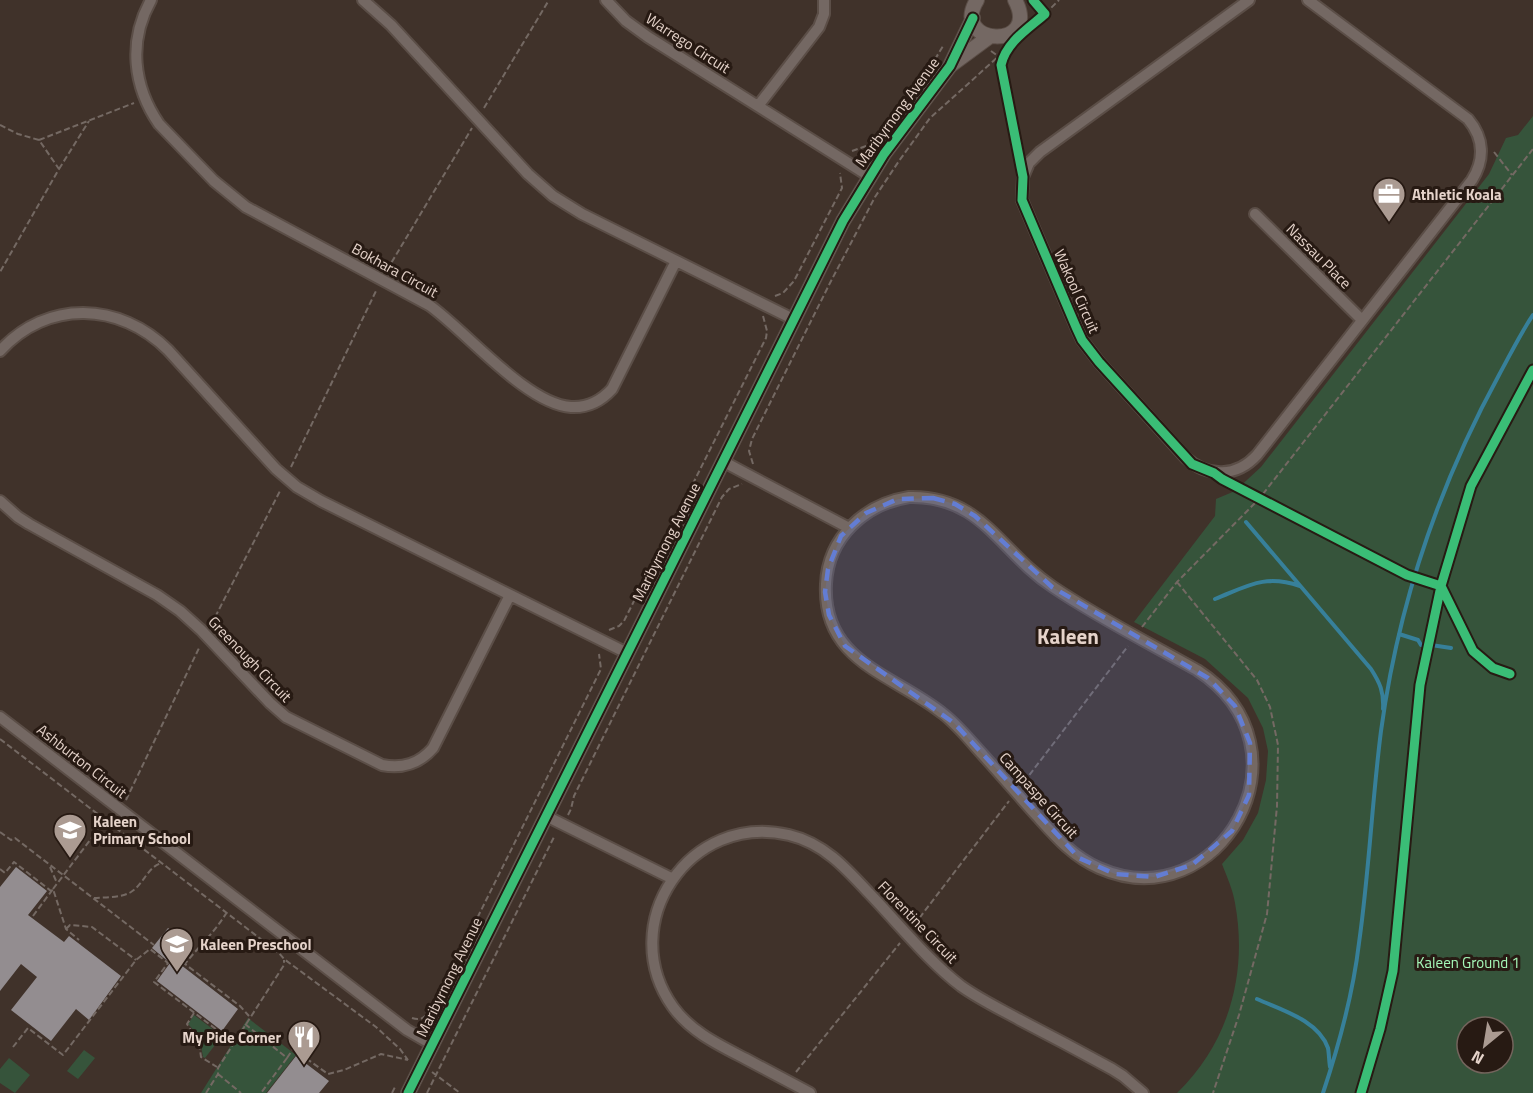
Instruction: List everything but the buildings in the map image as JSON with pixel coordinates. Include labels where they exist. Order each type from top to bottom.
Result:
[{"type":"street","name":"Bokhara Circuit","points":[[151,0],[140,26],[136,51],[138,77],[144,99],[168,134],[235,199],[258,214],[415,297],[442,315],[521,384],[554,403],[578,407],[600,400],[612,389],[676,261]]},
{"type":"street","points":[[363,0],[391,25],[528,174],[553,196],[582,214],[793,319]]},
{"type":"street","name":"Warrego Circuit","points":[[606,0],[626,21],[648,37],[869,176]]},
{"type":"street","points":[[758,106],[819,27],[824,14],[824,0]]},
{"type":"street","points":[[1015,0],[1020,14],[1038,7]]},
{"type":"street","name":"Wakool Circuit","points":[[1249,0],[1034,157],[1025,170],[1021,184],[1025,207],[1089,352],[1186,458],[1199,468],[1206,471],[1230,472],[1251,461],[1472,180],[1479,167],[1481,149]]},
{"type":"street","points":[[1308,0],[1463,114],[1477,131],[1481,149]]},
{"type":"street","points":[[974,6],[978,29],[989,37]]},
{"type":"street","name":"Maribyrnong Avenue","points":[[408,1093],[843,221],[894,139],[950,66],[974,6]]},
{"type":"street","name":"Maribyrnong Avenue","points":[[950,66],[989,37],[1008,35],[1017,26],[1020,14]]},
{"type":"street","name":"Nassau Place","points":[[1255,214],[1362,320]]},
{"type":"street","points":[[0,351],[25,329],[62,315],[88,313],[126,321],[138,326],[159,341],[286,478],[321,501],[627,653]]},
{"type":"street","points":[[724,462],[849,528]]},
{"type":"street","name":"Campaspe Circuit","points":[[933,498],[955,504],[975,516],[1028,567],[1052,586],[1208,678],[1227,696],[1242,718],[1250,743],[1252,776],[1247,802],[1232,831],[1209,855],[1180,870],[1154,877],[1128,876],[1102,870],[1079,858],[1059,840],[964,734],[943,714],[862,663],[838,637],[826,604],[826,580],[836,547],[841,536],[849,528],[866,513],[898,499],[933,498]]},
{"type":"street","name":"Greenough Circuit","points":[[0,501],[30,524],[169,603],[191,620],[286,717],[382,765],[398,767],[421,759],[433,748],[510,595]]},
{"type":"street","name":"Ashburton Circuit","points":[[0,717],[407,1030],[433,1045]]},
{"type":"street","points":[[546,816],[673,879]]},
{"type":"street","name":"Florentine Circuit","points":[[810,1093],[700,1034],[682,1018],[667,997],[655,968],[652,937],[656,912],[673,879],[690,859],[711,844],[724,839],[749,832],[768,832],[788,834],[812,843],[834,857],[949,976],[973,994],[1112,1069],[1143,1093]]},
{"type":"path","points":[[112,825],[286,478],[382,279],[549,0]]},
{"type":"path","points":[[1037,21],[1038,7],[1059,0]]},
{"type":"path","points":[[427,1093],[554,837],[571,809],[574,796],[722,497],[729,489],[744,483],[753,465],[749,451],[752,439],[875,197],[930,118],[1000,61],[1008,48]]},
{"type":"path","points":[[0,125],[18,134],[39,140],[144,99]]},
{"type":"path","points":[[0,272],[89,121]]},
{"type":"path","points":[[39,140],[59,169]]},
{"type":"path","points":[[1481,149],[1491,149],[1512,175]]},
{"type":"path","points":[[789,1082],[908,933],[1177,582],[1254,496],[1533,149]]},
{"type":"path","points":[[1254,496],[1269,504]]},
{"type":"path","points":[[1177,582],[1257,680],[1270,707],[1278,745],[1277,806],[1267,914],[1239,1014],[1213,1093]]},
{"type":"path","points":[[0,739],[279,952],[284,959],[376,1027],[400,1049],[408,1060]]},
{"type":"path","points":[[33,916],[100,827],[108,822]]},
{"type":"path","points":[[0,832],[11,840],[15,838],[154,945],[136,960],[63,1055],[28,1028],[13,1047]]},
{"type":"path","points":[[0,869],[4,873],[14,861],[52,890],[66,929],[79,940]]},
{"type":"path","points":[[93,898],[122,896],[132,892],[154,867],[162,863]]},
{"type":"path","points":[[49,864],[57,883]]},
{"type":"path","points":[[227,912],[214,933],[205,939],[185,964],[240,1006],[250,1017]]},
{"type":"path","points":[[66,929],[70,925],[92,927],[136,960]]},
{"type":"path","points":[[150,949],[168,963],[154,982],[217,1030]]},
{"type":"path","points":[[206,1093],[218,1074],[218,1068],[284,965],[284,959]]},
{"type":"path","points":[[194,1013],[187,1024],[200,1043],[201,1057],[218,1068]]},
{"type":"path","points":[[245,1024],[287,1058]]},
{"type":"path","points":[[261,1093],[293,1049],[328,1074],[344,1071],[381,1054],[408,1060],[422,1065],[460,1093]]},
{"type":"path","points":[[218,1074],[241,1093]]},
{"type":"highlighted area","points":[[933,498],[955,504],[975,516],[1052,587],[1208,678],[1235,706],[1250,743],[1249,795],[1232,831],[1192,865],[1154,877],[1115,874],[1079,858],[954,723],[845,646],[829,615],[825,592],[828,569],[841,536],[866,513],[898,499]]},
{"type":"green space","name":"Kaleen Ground 1","points":[[1533,116],[1533,1093],[1177,1093],[1210,1052],[1222,1029],[1230,1005],[1239,955],[1238,929],[1234,898],[1222,864],[1243,840],[1258,813],[1266,780],[1268,751],[1263,728],[1248,698],[1205,659],[1134,622],[1215,516],[1216,499],[1235,491],[1261,467],[1489,174],[1506,138],[1518,135]]},
{"type":"green space","points":[[194,1015],[222,1036],[205,1058],[197,1035],[188,1024]]},
{"type":"green space","points":[[248,1018],[296,1055],[266,1093],[201,1093]]},
{"type":"green space","points":[[84,1050],[95,1058],[78,1079],[67,1071]]},
{"type":"green space","points":[[9,1058],[30,1075],[15,1093],[0,1083],[0,1069]]},
{"type":"waterway","points":[[1323,1093],[1340,1038],[1353,981],[1368,864],[1381,731],[1388,684],[1410,592],[1424,547],[1458,459],[1477,417],[1533,315]]},
{"type":"waterway","points":[[1246,522],[1371,669],[1381,688],[1383,709]]},
{"type":"waterway","points":[[1215,599],[1266,581],[1300,586]]},
{"type":"waterway","points":[[1399,634],[1418,640],[1421,645]]},
{"type":"waterway","points":[[1431,645],[1451,648]]},
{"type":"waterway","points":[[1257,999],[1298,1017],[1316,1030],[1328,1048],[1330,1067]]},
{"type":"cycle path","points":[[1033,0],[1045,14],[1013,42],[1001,65],[1023,177],[1022,200],[1082,340],[1099,362],[1192,464],[1214,473],[1407,575],[1441,586],[1473,651],[1493,668],[1510,674]]},
{"type":"cycle path","points":[[408,1093],[843,221],[884,154],[950,66],[973,18]]},
{"type":"cycle path","points":[[1361,1093],[1380,1029],[1393,971],[1420,685],[1441,586],[1471,486],[1533,370]]},
{"type":"place","name":"Athletic Koala","points":[[1389,223]]},
{"type":"place","name":"Kaleen Primary School","points":[[70,859]]},
{"type":"place","name":"Kaleen Preschool","points":[[177,973]]},
{"type":"place","name":"My Pide Corner","points":[[304,1066]]},
{"type":"district","name":"Kaleen","points":[[1068,636]]}]
